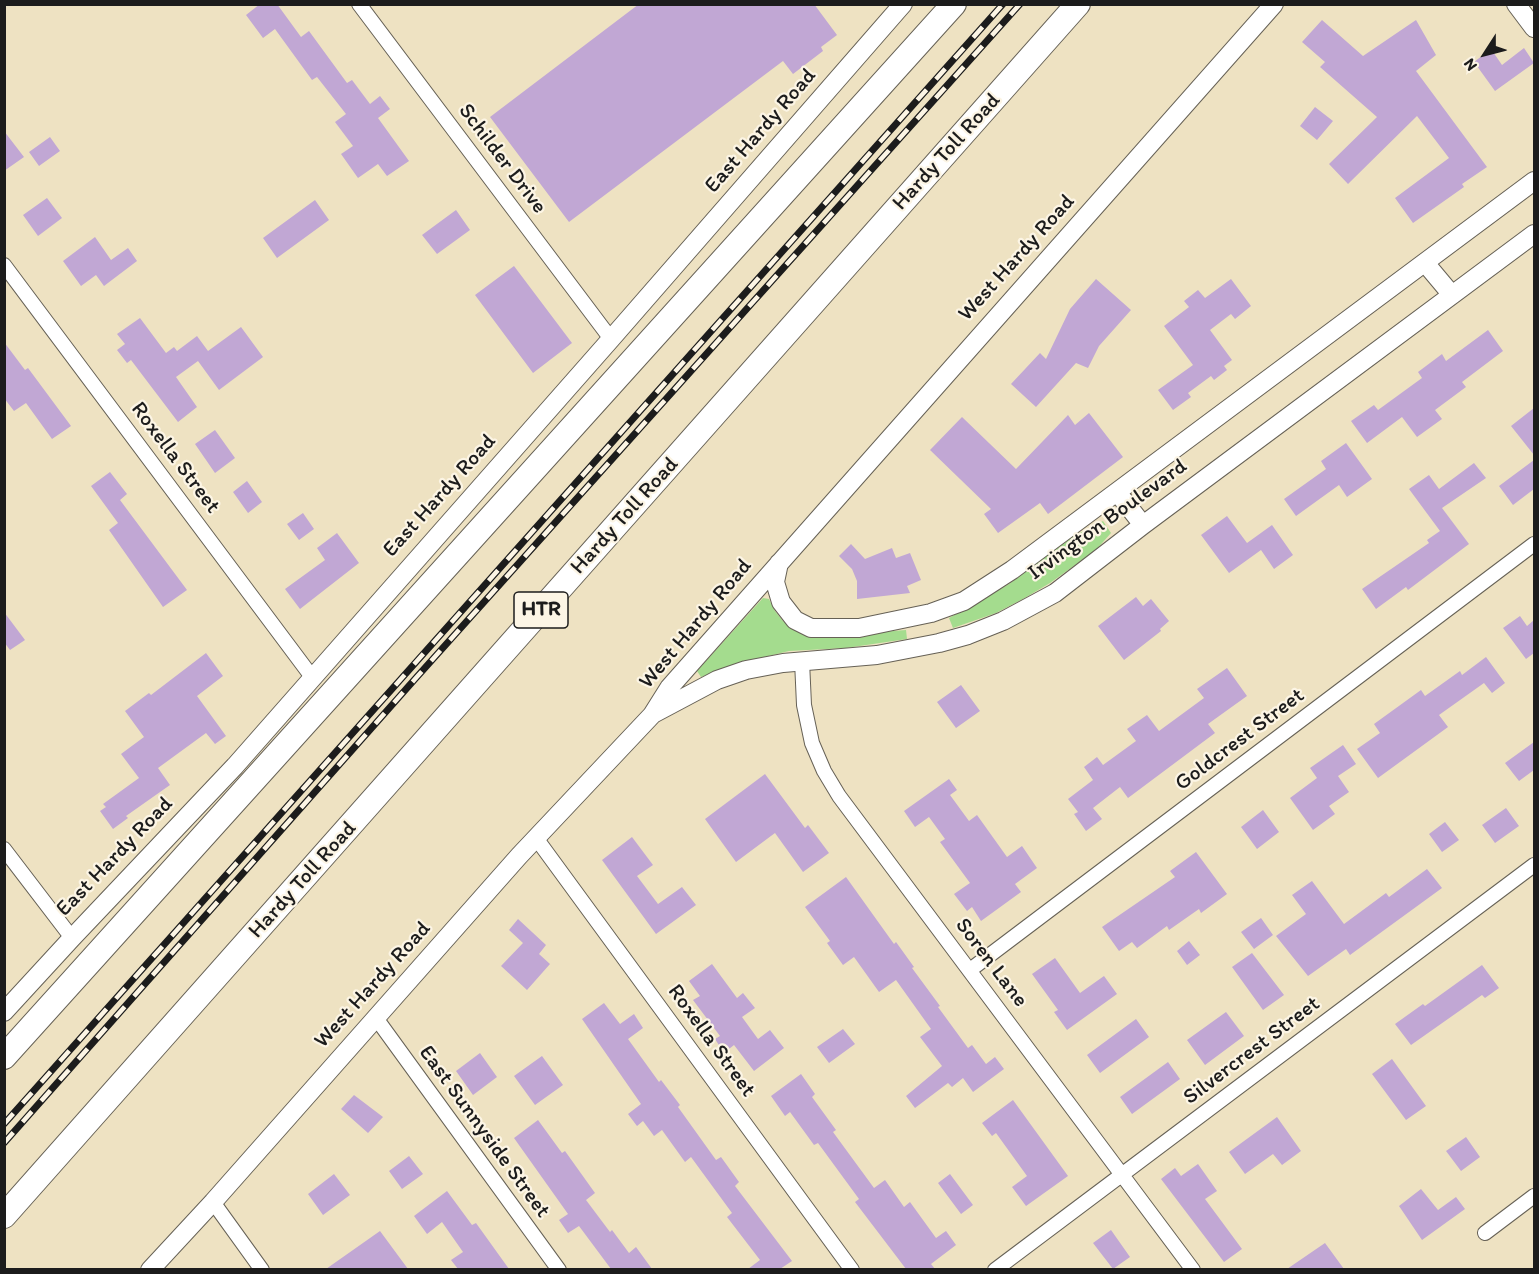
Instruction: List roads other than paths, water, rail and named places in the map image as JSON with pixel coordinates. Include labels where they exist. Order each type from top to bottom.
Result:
[{"type":"highway","points":[[4,1057],[954,4]]},
{"type":"highway","name":"Hardy Toll Road","points":[[4,1216],[1078,4]]},
{"type":"main road","name":"East Hardy Road","points":[[4,1012],[235,766],[903,4]]},
{"type":"main road","name":"West Hardy Road","points":[[150,1269],[213,1202],[537,838],[652,715],[669,688],[1274,4]]},
{"type":"main road","points":[[1516,4],[1534,28]]},
{"type":"main road","name":"Irvington Boulevard","points":[[779,563],[776,582],[781,602],[795,620],[811,628],[858,628],[931,613],[964,601],[1012,570],[1426,264],[1534,181]]},
{"type":"main road","name":"Irvington Boulevard","points":[[652,715],[717,680],[746,670],[783,663],[877,655],[939,643],[968,635],[1003,621],[1055,593],[1534,234]]},
{"type":"main road","points":[[1426,264],[1452,295]]},
{"type":"main road","points":[[1117,492],[1143,525]]},
{"type":"main road","points":[[931,613],[939,643]]},
{"type":"street","name":"Schilder Drive","points":[[359,4],[611,339]]},
{"type":"street","name":"Roxella Street","points":[[4,265],[312,676]]},
{"type":"street","name":"Goldcrest Street","points":[[970,970],[1534,544]]},
{"type":"street","name":"Soren Lane","points":[[802,661],[804,705],[812,743],[824,771],[839,796],[1193,1269]]},
{"type":"street","name":"Roxella Street","points":[[537,838],[852,1269]]},
{"type":"street","points":[[4,849],[72,938]]},
{"type":"street","name":"Silvercrest Street","points":[[995,1269],[1534,865]]},
{"type":"street","name":"East Sunnyside Street","points":[[376,1018],[559,1269]]},
{"type":"street","points":[[1485,1233],[1534,1196]]},
{"type":"street","points":[[213,1202],[262,1269]]},
{"type":"railway","points":[[4,1124],[1003,4]]},
{"type":"railway","points":[[4,1143],[415,679],[1020,4]]}]
